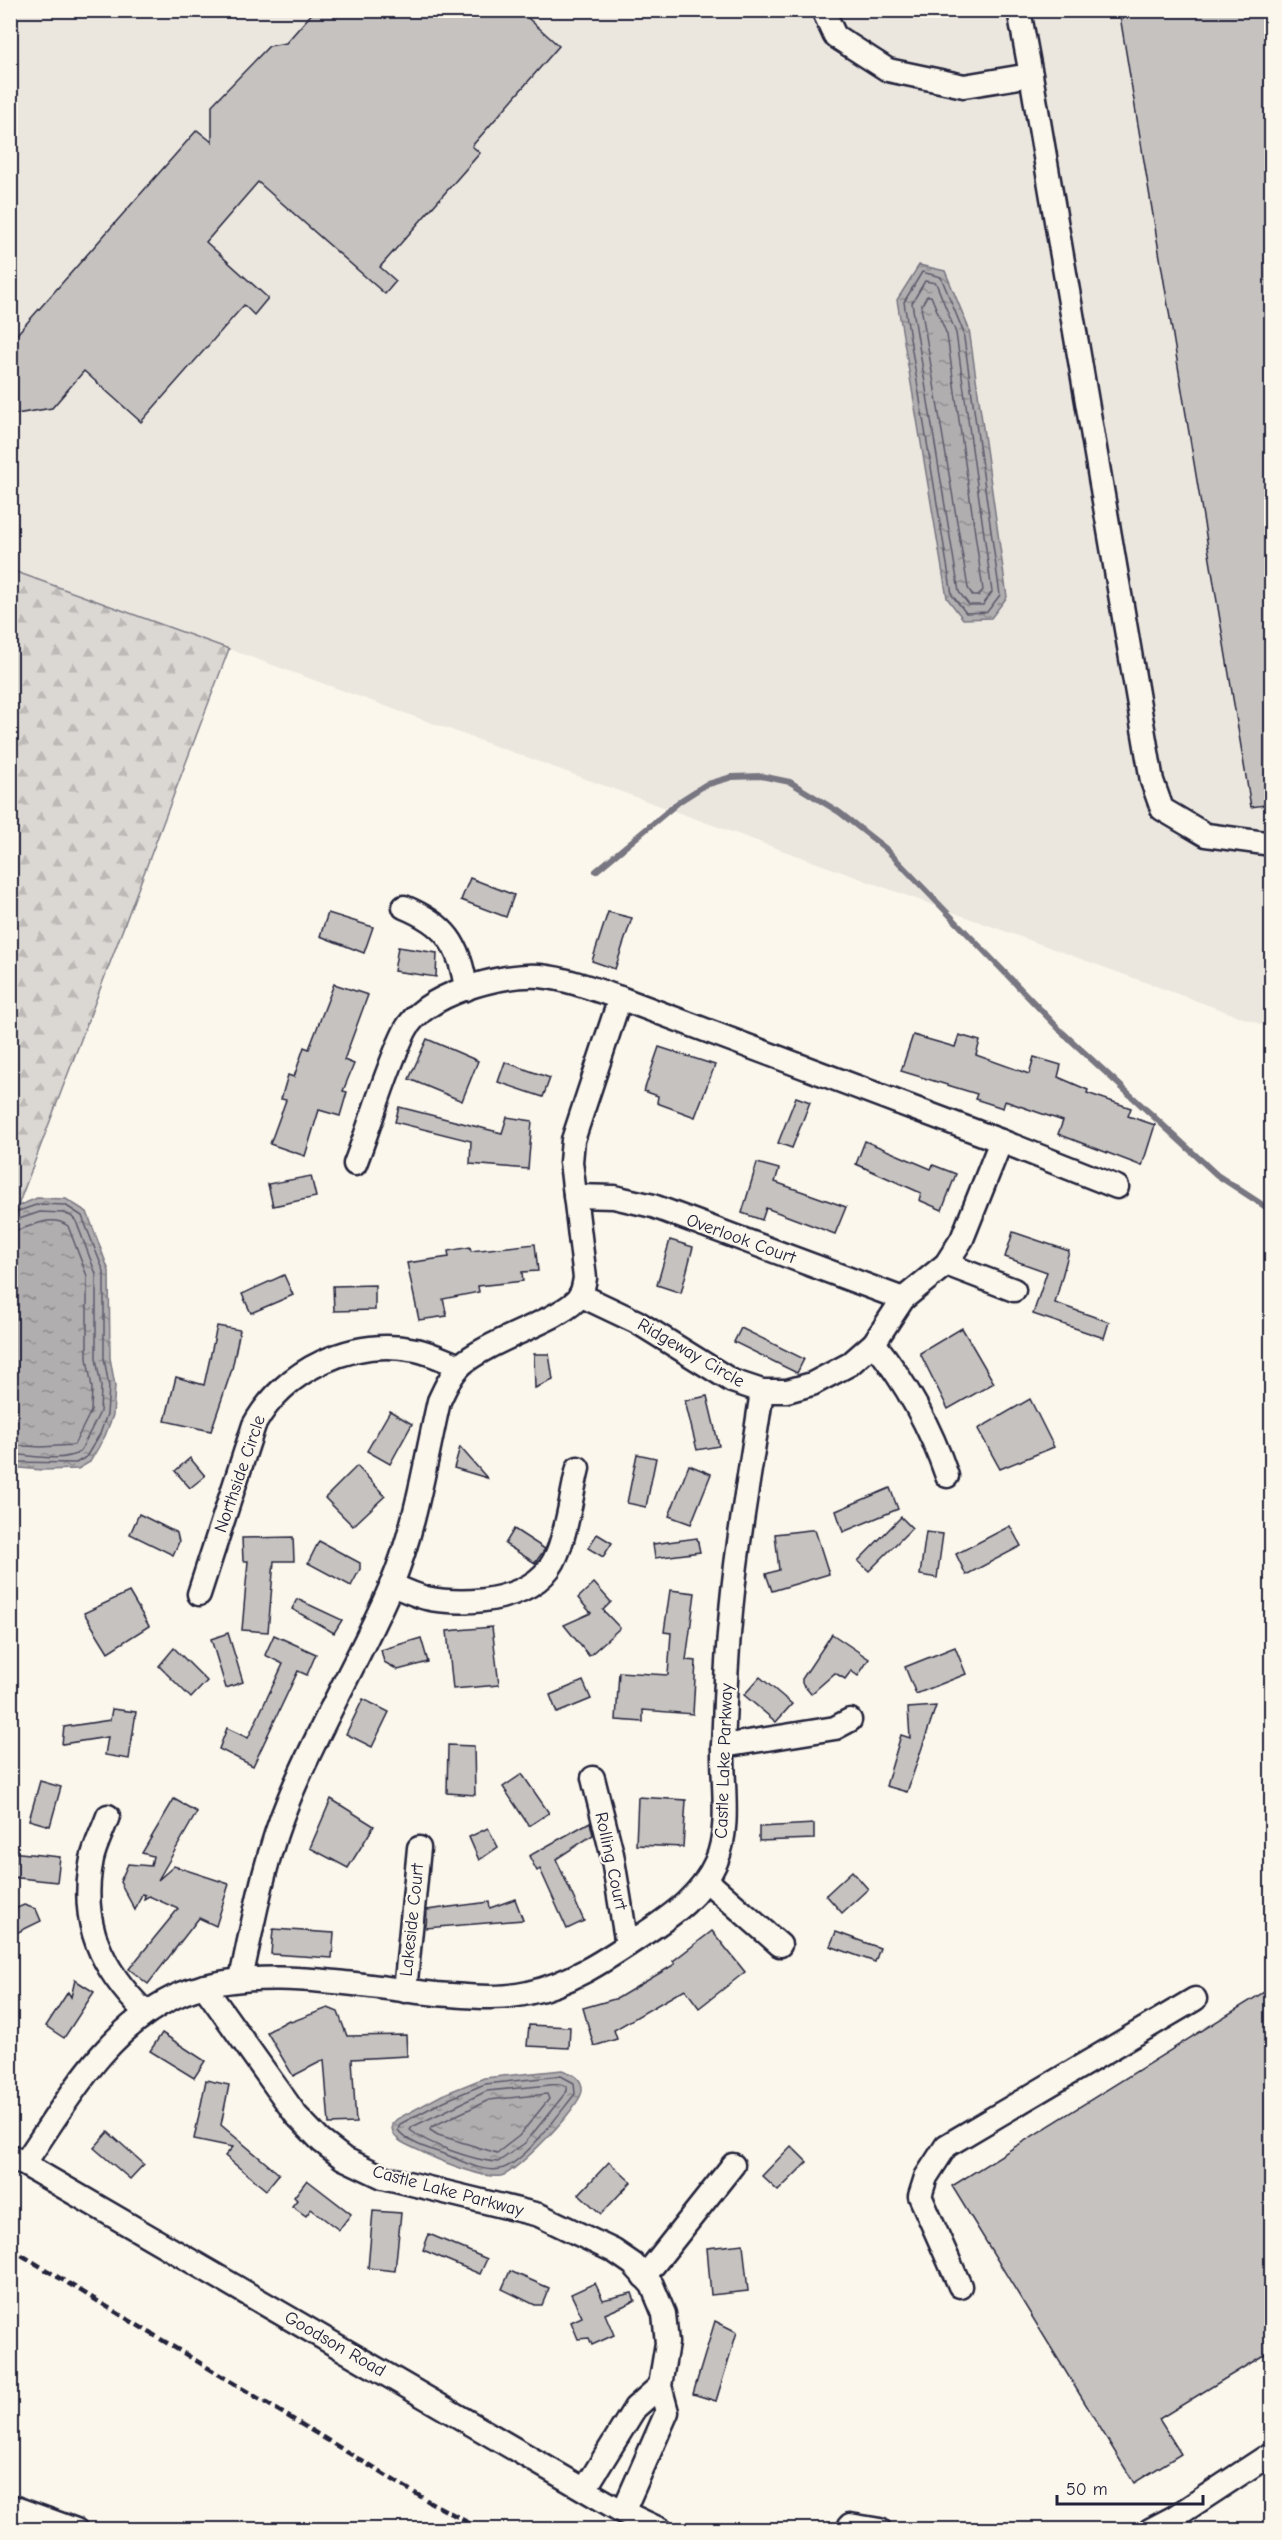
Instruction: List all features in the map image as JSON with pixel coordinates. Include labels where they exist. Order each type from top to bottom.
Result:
[{"type":"street","points":[[823,10],[835,36],[888,70],[964,86],[1031,75]]},
{"type":"street","points":[[1019,10],[1152,781],[1162,809],[1206,835],[1272,844]]},
{"type":"street","points":[[404,907],[428,917],[449,936],[463,963],[466,989]]},
{"type":"street","points":[[355,1164],[406,1028],[431,1004],[466,989],[505,978],[538,976],[571,981],[620,998],[1001,1141],[1117,1188]]},
{"type":"street","points":[[241,1979],[262,1882],[288,1802],[310,1750],[391,1585],[408,1534],[439,1401],[448,1382],[460,1366],[483,1349],[568,1308],[580,1295],[585,1278],[571,1162],[573,1140],[620,998]]},
{"type":"street","name":"Ridgeway Circle","points":[[580,1295],[637,1322],[732,1381],[762,1391],[787,1391],[812,1384],[850,1364],[874,1343],[903,1299],[946,1264],[962,1239],[1001,1141]]},
{"type":"street","name":"Overlook Court","points":[[575,1196],[614,1197],[653,1206],[903,1299]]},
{"type":"street","points":[[946,1264],[1014,1290]]},
{"type":"street","points":[[874,1343],[920,1409],[947,1476]]},
{"type":"street","name":"Northside Circle","points":[[199,1594],[254,1425],[265,1405],[279,1389],[322,1362],[368,1349],[415,1350],[460,1366]]},
{"type":"street","name":"Castle Lake Parkway","points":[[17,2160],[99,2055],[122,2032],[146,2013],[175,1996],[204,1986],[241,1979],[277,1978],[480,1997],[527,1994],[576,1977],[684,1906],[706,1881],[717,1859],[723,1838],[723,1746],[730,1621],[762,1391]]},
{"type":"street","points":[[391,1585],[425,1598],[462,1602],[498,1597],[532,1584],[548,1570],[557,1554],[578,1468]]},
{"type":"street","points":[[723,1746],[835,1728],[850,1720]]},
{"type":"street","name":"Rolling Court","points":[[593,1778],[612,1854],[627,1945]]},
{"type":"street","points":[[108,1816],[92,1857],[88,1882],[89,1913],[95,1940],[108,1968],[122,1989],[146,2013]]},
{"type":"street","name":"Lakeside Court","points":[[405,1991],[419,1848]]},
{"type":"street","points":[[706,1881],[780,1946]]},
{"type":"street","name":"Castle Lake Parkway","points":[[204,1986],[296,2115],[321,2141],[343,2158],[383,2176],[539,2215],[614,2251],[633,2264],[652,2285],[664,2314],[668,2343],[660,2386],[667,2412],[623,2512]]},
{"type":"street","points":[[960,2286],[920,2196],[926,2177],[946,2146],[1195,1999]]},
{"type":"street","name":"Goodson Road","points":[[17,2160],[623,2512],[661,2529]]},
{"type":"street","points":[[644,2277],[733,2164]]},
{"type":"street","points":[[585,2489],[635,2408],[660,2386]]},
{"type":"street","points":[[1150,2529],[1173,2518],[1272,2453]]},
{"type":"street","points":[[10,2506],[76,2529]]},
{"type":"street","points":[[849,2529],[850,2525],[880,2529]]},
{"type":"shaded area","points":[[10,11],[1271,11],[1271,1028],[11,570]]},
{"type":"green space","points":[[11,570],[229,649],[11,1224]]},
{"type":"water","points":[[919,265],[945,271],[969,329],[1007,597],[991,618],[963,619],[947,598],[897,300]]},
{"type":"water","points":[[37,1198],[66,1199],[87,1212],[109,1271],[110,1358],[115,1386],[113,1415],[105,1436],[90,1462],[78,1469],[41,1470],[11,1467],[11,1209]]},
{"type":"water","points":[[562,2070],[573,2075],[581,2083],[582,2091],[579,2099],[560,2124],[533,2152],[501,2176],[482,2174],[447,2163],[404,2143],[396,2138],[392,2129],[392,2124],[397,2119],[442,2095],[484,2078]]},
{"type":"building","points":[[315,10],[519,10],[559,46],[472,146],[480,153],[380,267],[396,281],[385,294],[258,182],[206,242],[268,298],[254,315],[244,305],[141,422],[84,371],[52,408],[10,415],[10,342],[197,130],[212,142],[212,105],[269,46],[286,43]]},
{"type":"building","points":[[1119,10],[1272,10],[1272,804],[1251,807]]},
{"type":"building","points":[[470,878],[514,895],[506,917],[461,900]]},
{"type":"building","points":[[608,912],[632,918],[615,969],[592,961]]},
{"type":"building","points":[[328,913],[373,927],[364,953],[320,936]]},
{"type":"building","points":[[398,947],[437,953],[436,977],[394,971]]},
{"type":"building","points":[[334,984],[368,995],[344,1060],[354,1064],[343,1091],[347,1092],[340,1116],[319,1110],[305,1156],[270,1144],[286,1100],[281,1099],[288,1075],[294,1077],[304,1047],[309,1049]]},
{"type":"building","points":[[913,1035],[955,1047],[959,1035],[980,1041],[976,1055],[1029,1074],[1034,1057],[1061,1065],[1058,1077],[1088,1090],[1087,1093],[1131,1108],[1128,1116],[1155,1125],[1142,1166],[1058,1134],[1063,1121],[1005,1101],[1003,1108],[975,1099],[977,1094],[901,1071]]},
{"type":"building","points":[[427,1039],[478,1061],[462,1101],[409,1079]]},
{"type":"building","points":[[659,1047],[715,1065],[695,1117],[657,1103],[658,1096],[644,1091]]},
{"type":"building","points":[[505,1062],[550,1078],[543,1097],[498,1082]]},
{"type":"building","points":[[796,1097],[810,1102],[792,1148],[778,1143]]},
{"type":"building","points":[[399,1107],[502,1133],[507,1117],[532,1121],[528,1169],[470,1164],[471,1141],[395,1122]]},
{"type":"building","points":[[865,1141],[931,1169],[933,1165],[956,1174],[942,1210],[919,1200],[921,1193],[856,1164]]},
{"type":"building","points":[[757,1163],[779,1169],[775,1182],[846,1207],[835,1234],[766,1208],[762,1220],[742,1213]]},
{"type":"building","points":[[311,1176],[316,1197],[273,1206],[268,1184]]},
{"type":"building","points":[[1013,1232],[1069,1251],[1055,1303],[1109,1322],[1104,1338],[1033,1314],[1047,1272],[1005,1257]]},
{"type":"building","points":[[670,1240],[693,1247],[681,1293],[657,1285]]},
{"type":"building","points":[[535,1244],[538,1271],[522,1272],[523,1281],[478,1286],[479,1292],[443,1299],[447,1316],[419,1320],[407,1263],[449,1257],[448,1251],[470,1247],[471,1251]]},
{"type":"building","points":[[284,1275],[293,1295],[251,1313],[242,1294]]},
{"type":"building","points":[[375,1285],[375,1310],[334,1311],[333,1286]]},
{"type":"building","points":[[217,1326],[240,1330],[232,1369],[211,1431],[165,1421],[176,1377],[204,1385]]},
{"type":"building","points":[[741,1328],[804,1359],[797,1373],[734,1342]]},
{"type":"building","points":[[962,1328],[994,1383],[948,1409],[920,1353]]},
{"type":"building","points":[[534,1354],[549,1354],[553,1380],[535,1388]]},
{"type":"building","points":[[707,1396],[719,1446],[697,1450],[685,1401]]},
{"type":"building","points":[[1030,1399],[1054,1447],[1000,1469],[978,1429]]},
{"type":"building","points":[[390,1411],[412,1424],[390,1464],[367,1451]]},
{"type":"building","points":[[460,1447],[487,1478],[454,1468]]},
{"type":"building","points":[[637,1454],[656,1458],[646,1507],[627,1503]]},
{"type":"building","points":[[190,1458],[205,1476],[190,1488],[175,1471]]},
{"type":"building","points":[[689,1465],[711,1474],[691,1524],[669,1516]]},
{"type":"building","points":[[357,1466],[385,1496],[353,1526],[325,1498]]},
{"type":"building","points":[[890,1488],[898,1509],[843,1532],[836,1511]]},
{"type":"building","points":[[139,1514],[177,1533],[179,1542],[173,1555],[130,1534]]},
{"type":"building","points":[[901,1517],[912,1528],[869,1571],[858,1561]]},
{"type":"building","points":[[1010,1526],[1021,1546],[966,1575],[956,1554]]},
{"type":"building","points":[[514,1529],[545,1549],[535,1563],[505,1544]]},
{"type":"building","points":[[815,1530],[829,1574],[772,1591],[766,1574],[779,1570],[775,1534]]},
{"type":"building","points":[[926,1532],[943,1534],[937,1578],[920,1575]]},
{"type":"building","points":[[597,1534],[612,1543],[603,1557],[588,1548]]},
{"type":"building","points":[[293,1537],[294,1561],[274,1561],[268,1632],[242,1630],[248,1561],[243,1561],[242,1538]]},
{"type":"building","points":[[697,1538],[700,1552],[655,1558],[653,1544]]},
{"type":"building","points":[[319,1541],[360,1563],[360,1569],[351,1586],[308,1563]]},
{"type":"building","points":[[594,1583],[611,1602],[603,1610],[620,1628],[589,1656],[564,1625],[591,1613],[578,1598]]},
{"type":"building","points":[[670,1590],[695,1593],[686,1660],[696,1661],[693,1714],[643,1710],[643,1722],[616,1720],[619,1672],[668,1675],[671,1633],[664,1632]]},
{"type":"building","points":[[129,1592],[149,1626],[108,1652],[84,1613]]},
{"type":"building","points":[[297,1599],[342,1620],[334,1633],[292,1609]]},
{"type":"building","points":[[492,1627],[499,1685],[453,1689],[447,1631]]},
{"type":"building","points":[[228,1633],[243,1682],[226,1688],[211,1639]]},
{"type":"building","points":[[832,1634],[869,1659],[858,1676],[851,1671],[845,1679],[835,1673],[811,1694],[802,1683],[802,1679]]},
{"type":"building","points":[[274,1635],[316,1654],[307,1675],[298,1671],[253,1766],[219,1749],[227,1728],[248,1738],[283,1664],[265,1655]]},
{"type":"building","points":[[421,1638],[428,1662],[398,1670],[384,1662],[381,1650]]},
{"type":"building","points":[[955,1647],[966,1674],[916,1694],[905,1667]]},
{"type":"building","points":[[174,1648],[207,1681],[191,1698],[159,1666]]},
{"type":"building","points":[[760,1677],[792,1704],[776,1722],[744,1695]]},
{"type":"building","points":[[583,1681],[591,1699],[557,1713],[550,1695]]},
{"type":"building","points":[[363,1699],[389,1712],[372,1747],[346,1734]]},
{"type":"building","points":[[936,1706],[907,1792],[886,1786],[901,1735],[910,1738],[908,1708]]},
{"type":"building","points":[[112,1709],[136,1712],[129,1759],[105,1755],[108,1737],[62,1744],[64,1727],[110,1720]]},
{"type":"building","points":[[448,1745],[474,1746],[475,1795],[447,1793]]},
{"type":"building","points":[[522,1774],[549,1813],[529,1826],[503,1787]]},
{"type":"building","points":[[40,1781],[61,1787],[50,1826],[29,1820]]},
{"type":"building","points":[[638,1797],[686,1800],[683,1847],[636,1845]]},
{"type":"building","points":[[174,1799],[197,1812],[158,1880],[174,1866],[229,1884],[216,1926],[199,1918],[148,1984],[129,1969],[178,1909],[149,1896],[144,1899],[145,1895],[142,1894],[135,1910],[120,1882],[128,1864],[151,1866],[153,1856],[142,1853]]},
{"type":"building","points":[[331,1799],[374,1826],[348,1868],[310,1848]]},
{"type":"building","points":[[590,1822],[593,1835],[556,1859],[584,1921],[567,1929],[540,1869],[537,1871],[529,1856]]},
{"type":"building","points":[[814,1824],[814,1839],[759,1841],[759,1827]]},
{"type":"building","points":[[488,1828],[498,1847],[479,1860],[469,1837]]},
{"type":"building","points":[[10,1852],[60,1857],[57,1882],[10,1877]]},
{"type":"building","points":[[852,1871],[868,1889],[842,1913],[826,1895]]},
{"type":"building","points":[[515,1899],[523,1920],[426,1928],[427,1910],[489,1902],[490,1908]]},
{"type":"building","points":[[24,1905],[36,1909],[41,1921],[10,1936],[10,1911]]},
{"type":"building","points":[[273,1929],[334,1933],[332,1958],[271,1954]]},
{"type":"building","points":[[712,1931],[745,1972],[699,2008],[685,1989],[614,2030],[617,2039],[594,2046],[583,2008],[618,1998],[675,1964],[673,1961]]},
{"type":"building","points":[[836,1932],[880,1948],[875,1962],[830,1946]]},
{"type":"building","points":[[75,1980],[94,1992],[64,2038],[46,2026],[68,1992],[71,1997]]},
{"type":"building","points":[[1272,1987],[1272,2350],[1159,2419],[1181,2454],[1134,2483],[952,2186]]},
{"type":"building","points":[[328,2008],[338,2012],[347,2036],[406,2035],[407,2056],[352,2059],[356,2123],[329,2124],[324,2060],[293,2076],[267,2032],[289,2020],[291,2022]]},
{"type":"building","points":[[529,2025],[570,2027],[569,2048],[527,2046]]},
{"type":"building","points":[[162,2033],[205,2061],[194,2078],[150,2051]]},
{"type":"building","points":[[206,2080],[229,2085],[221,2125],[279,2174],[266,2190],[225,2156],[233,2147],[194,2139]]},
{"type":"building","points":[[108,2132],[144,2164],[130,2179],[94,2148]]},
{"type":"building","points":[[791,2146],[807,2162],[778,2191],[762,2176]]},
{"type":"building","points":[[609,2162],[631,2182],[601,2214],[579,2194]]},
{"type":"building","points":[[307,2180],[351,2214],[339,2230],[311,2209],[306,2216],[292,2206],[297,2200],[294,2197]]},
{"type":"building","points":[[373,2211],[401,2213],[395,2271],[368,2268]]},
{"type":"building","points":[[429,2234],[487,2259],[480,2274],[423,2250]]},
{"type":"building","points":[[743,2244],[748,2291],[711,2295],[707,2248]]},
{"type":"building","points":[[510,2271],[549,2288],[542,2305],[535,2305],[502,2289]]},
{"type":"building","points":[[595,2283],[603,2300],[632,2293],[635,2301],[605,2314],[614,2335],[592,2345],[589,2338],[578,2339],[571,2322],[582,2317],[571,2294]]},
{"type":"building","points":[[715,2321],[737,2332],[716,2401],[693,2394]]},
{"type":"waterway","points":[[596,871],[680,801],[705,785],[732,777],[761,776],[790,782],[839,812],[885,848],[1062,1032],[1217,1175],[1272,1211]]},
{"type":"railway","points":[[10,2248],[428,2501],[482,2530]]}]
